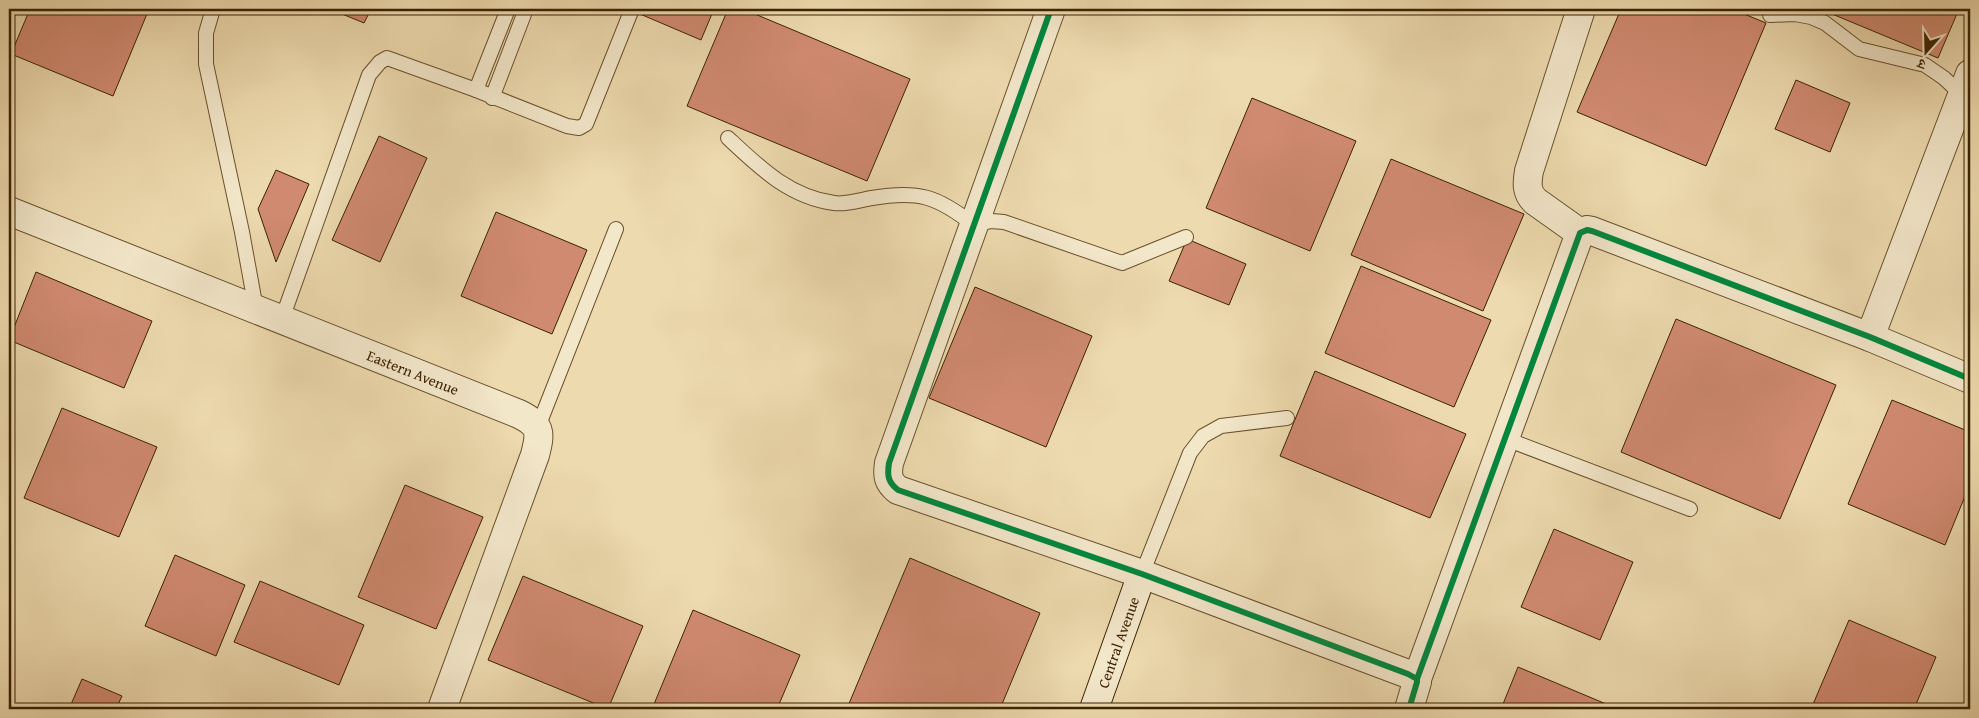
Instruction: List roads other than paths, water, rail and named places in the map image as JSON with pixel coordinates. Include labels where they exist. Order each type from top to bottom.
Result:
[{"type":"street","points":[[1051,9],[890,463],[887,474],[890,484],[898,490],[1142,574],[1417,679]]},
{"type":"street","points":[[1580,233],[1534,201],[1528,194],[1527,183],[1529,171],[1581,9]]},
{"type":"street","points":[[1870,337],[1966,85]]},
{"type":"street","name":"Eastern Avenue","points":[[9,211],[519,414],[530,419],[538,427]]},
{"type":"street","points":[[1409,709],[1417,679],[1580,233],[1587,230],[1592,231],[1870,337],[1970,379]]},
{"type":"street","points":[[443,709],[535,455],[539,440],[538,427]]},
{"type":"street","name":"Central Avenue","points":[[1094,709],[1142,574]]},
{"type":"lane","points":[[213,9],[206,33],[206,64],[242,232],[256,310]]},
{"type":"lane","points":[[476,90],[508,9]]},
{"type":"lane","points":[[492,98],[526,9]]},
{"type":"lane","points":[[282,319],[372,70],[380,62],[387,58],[476,90],[492,98],[567,126],[578,128],[586,124],[632,9]]},
{"type":"lane","points":[[1770,15],[1795,14],[1812,17],[1825,23],[1859,49],[1896,59],[1919,62],[1966,85]]},
{"type":"lane","points":[[728,138],[772,178],[793,190],[836,204],[893,194],[911,194],[948,205],[974,224],[990,221],[1004,222],[1122,263],[1186,237]]},
{"type":"lane","points":[[538,427],[616,229]]},
{"type":"lane","points":[[1142,574],[1190,452],[1203,436],[1221,426],[1287,418]]},
{"type":"lane","points":[[1506,439],[1690,510]]}]
